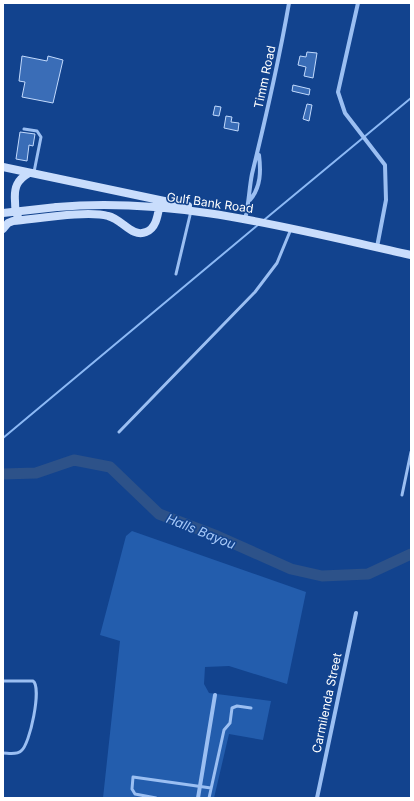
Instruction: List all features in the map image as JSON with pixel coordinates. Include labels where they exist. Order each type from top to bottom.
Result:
[{"type":"main road","points":[[3,167],[159,204],[233,216]]},
{"type":"main road","points":[[24,220],[18,217],[16,212],[14,188],[20,178],[32,173]]},
{"type":"main road","name":"Gulf Bank Road","points":[[3,213],[57,207],[112,204],[159,204],[191,211],[233,216],[411,255]]},
{"type":"main road","points":[[3,229],[8,223],[24,220],[101,214],[121,221],[133,232],[144,233],[153,227],[159,204]]},
{"type":"street","name":"Timm Road","points":[[248,220],[250,186],[258,155],[289,3]]},
{"type":"street","points":[[358,3],[338,92],[345,113],[385,165],[386,200],[377,247]]},
{"type":"street","name":"Timm Road","points":[[250,200],[258,188],[260,176],[258,155]]},
{"type":"street","name":"Carmilenda Street","points":[[317,798],[356,613]]},
{"type":"street","points":[[198,798],[215,695]]},
{"type":"lane","points":[[24,129],[38,131],[41,137],[32,173]]},
{"type":"lane","points":[[176,274],[191,211]]},
{"type":"lane","points":[[119,432],[255,292],[277,263],[291,229]]},
{"type":"lane","points":[[402,495],[411,452]]},
{"type":"lane","points":[[3,681],[33,680],[37,684],[37,690],[32,722],[24,748],[17,753],[3,752]]},
{"type":"lane","points":[[209,798],[224,730],[230,723],[232,708],[237,706],[251,708]]},
{"type":"lane","points":[[156,798],[134,794],[132,789],[133,777],[200,785],[211,788]]},
{"type":"shaded area","points":[[132,531],[306,592],[287,684],[229,666],[205,667],[204,684],[209,693],[271,701],[263,740],[229,734],[214,798],[103,798],[120,641],[100,635],[126,536]]},
{"type":"building","points":[[307,52],[317,53],[313,78],[304,76],[306,67],[298,65],[300,56],[306,57]]},
{"type":"building","points":[[22,56],[47,61],[48,56],[63,60],[53,103],[22,97],[25,82],[19,81]]},
{"type":"building","points":[[293,85],[310,89],[309,95],[292,91]]},
{"type":"building","points":[[307,104],[312,105],[309,121],[303,119]]},
{"type":"building","points":[[215,106],[221,107],[219,116],[213,115]]},
{"type":"building","points":[[226,116],[232,117],[231,122],[239,123],[238,131],[224,128]]},
{"type":"building","points":[[20,132],[35,134],[33,146],[29,145],[27,161],[16,159]]},
{"type":"waterway","points":[[264,220],[411,98]]},
{"type":"waterway","points":[[3,438],[259,224]]},
{"type":"waterway","name":"Halls Bayou","points":[[3,474],[36,473],[74,460],[110,467],[159,514],[217,536],[291,569],[322,576],[368,574],[411,554]]}]
